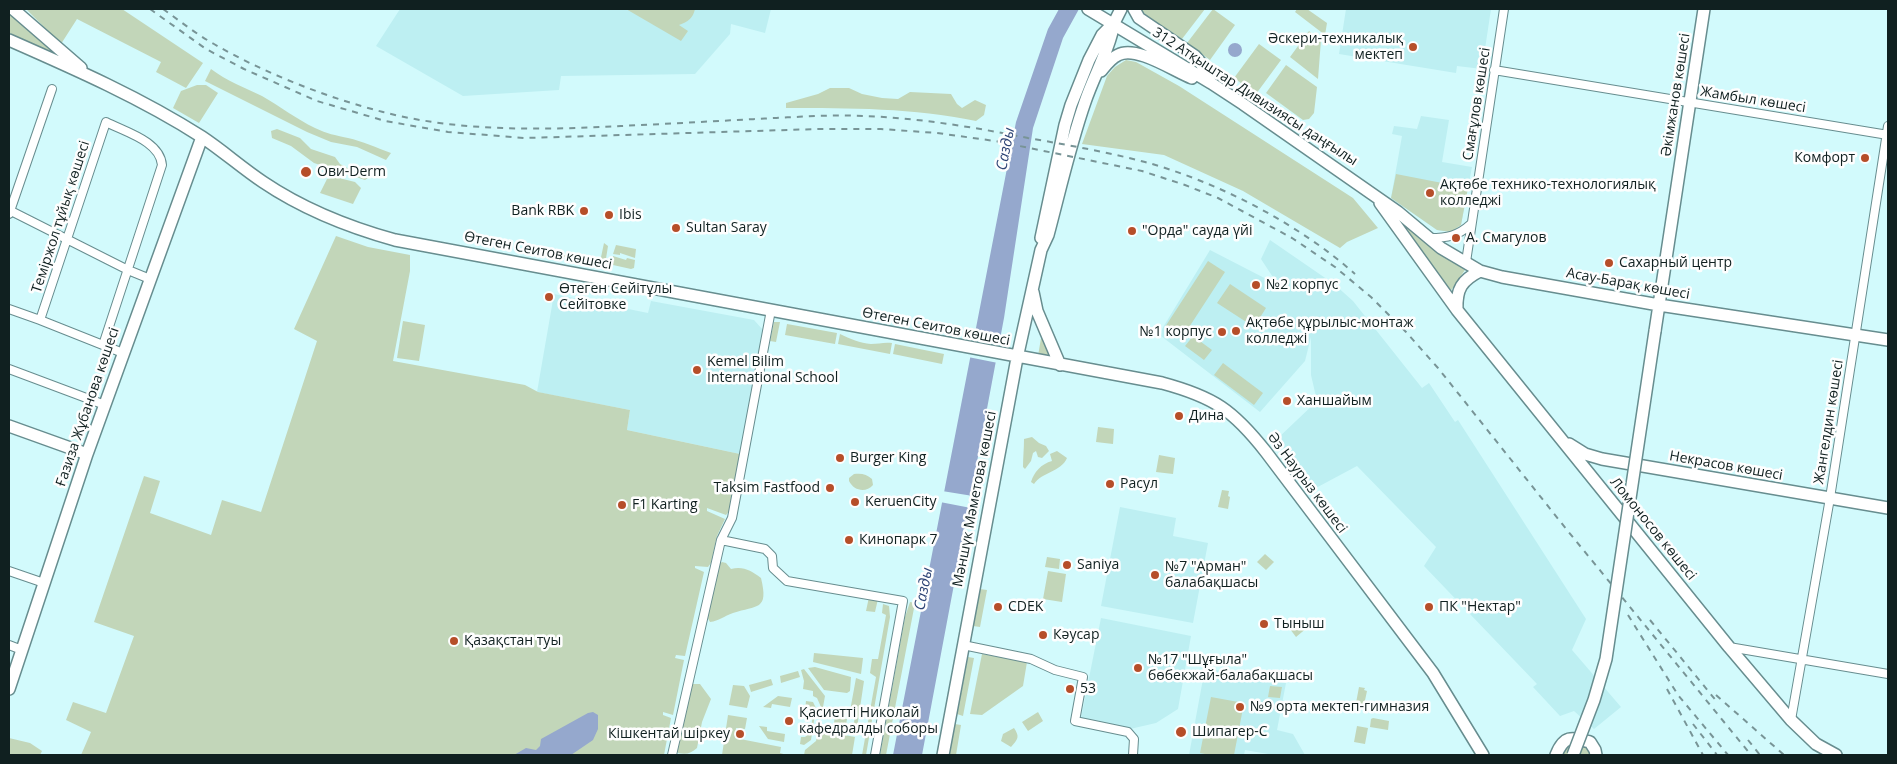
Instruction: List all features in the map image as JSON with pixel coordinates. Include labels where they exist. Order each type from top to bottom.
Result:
[{"type":"main road","points":[[13,9],[90,75]]},
{"type":"main road","name":"312 Атқыштар Дивизиясы даңғылы","points":[[1088,9],[1211,83],[1344,173],[1380,200]]},
{"type":"main road","name":"Мәншүк Мәметова көшесі","points":[[943,755],[1032,287],[1041,250],[1048,235],[1076,128],[1094,78],[1111,40],[1114,23],[1121,9]]},
{"type":"main road","points":[[1134,9],[1139,18],[1195,56],[1201,63],[1211,83]]},
{"type":"main road","name":"Әкімжанов көшесі","points":[[1573,755],[1594,700],[1606,659],[1704,9]]},
{"type":"main road","name":"Мәншүк Мәметова көшесі","points":[[1041,250],[1041,232],[1069,112],[1089,60],[1102,35],[1114,23]]},
{"type":"main road","points":[[9,40],[90,75]]},
{"type":"main road","points":[[1094,78],[1117,55],[1129,52],[1141,54],[1186,76],[1211,83]]},
{"type":"main road","name":"Өтеген Сеитов көшесі","points":[[90,75],[202,137],[272,188],[303,206],[357,230],[395,240],[1017,358]]},
{"type":"main road","name":"Ғазиза Жұбанова көшесі","points":[[9,689],[87,454],[202,137]]},
{"type":"main road","name":"Асау-Барақ көшесі","points":[[1380,200],[1398,212],[1442,248],[1480,272],[1659,305],[1888,340]]},
{"type":"main road","name":"Ломоносов көшесі","points":[[1380,200],[1457,310],[1729,647],[1791,720],[1816,744],[1836,755]]},
{"type":"main road","points":[[1457,310],[1457,296],[1463,282],[1468,277],[1480,272]]},
{"type":"main road","points":[[1032,287],[1037,312],[1060,365]]},
{"type":"main road","name":"Әз Наурыз көшесі","points":[[1017,358],[1189,390],[1219,406],[1244,426],[1433,673],[1483,755]]},
{"type":"main road","points":[[9,426],[87,454]]},
{"type":"main road","name":"Некрасов көшесі","points":[[1564,441],[1586,454],[1602,459],[1888,508]]},
{"type":"main road","points":[[1556,755],[1560,744],[1568,738],[1577,738],[1590,742],[1596,755]]},
{"type":"street","name":"Смағұлов көшесі","points":[[1466,262],[1504,9]]},
{"type":"street","name":"Жамбыл көшесі","points":[[1494,70],[1888,132]]},
{"type":"street","points":[[52,89],[9,212],[150,279]]},
{"type":"street","name":"Теміржол тұйық көшесі","points":[[40,320],[106,122],[147,143],[162,159],[162,166],[128,270]]},
{"type":"street","name":"Жангелдин көшесі","points":[[1791,720],[1830,498],[1888,132]]},
{"type":"street","points":[[1429,238],[1457,235],[1471,224]]},
{"type":"street","points":[[103,345],[128,270]]},
{"type":"street","points":[[9,310],[40,320],[123,353]]},
{"type":"street","points":[[672,755],[721,540],[732,518],[771,310]]},
{"type":"street","points":[[9,368],[105,405]]},
{"type":"street","points":[[721,540],[765,549],[772,556],[773,568],[787,581],[904,601],[875,755]]},
{"type":"street","points":[[9,571],[44,583]]},
{"type":"street","points":[[9,645],[22,650]]},
{"type":"street","points":[[963,645],[1031,659],[1055,670],[1083,677],[1075,721],[1128,732],[1134,739],[1133,755]]},
{"type":"street","points":[[1729,647],[1888,674]]},
{"type":"shaded area","points":[[400,9],[771,9],[765,33],[731,24],[730,34],[695,74],[561,76],[559,90],[463,96],[376,46]]},
{"type":"shaded area","points":[[1059,9],[1079,9],[1063,38],[1033,128],[1004,318],[922,755],[893,755],[1016,122],[1048,29]]},
{"type":"shaded area","name":"Әскери-техникалық мектеп","points":[[1346,9],[1491,9],[1482,69],[1457,66],[1456,73],[1339,54]]},
{"type":"shaded area","points":[[1235,43],[1240,45],[1242,50],[1240,55],[1235,57],[1230,55],[1228,50],[1230,45]]},
{"type":"shaded area","name":"Ақтөбе технико-технологиялық колледжі","points":[[1421,116],[1449,120],[1442,162],[1472,167],[1461,225],[1451,232],[1437,230],[1391,198],[1402,136],[1392,134],[1394,126],[1417,129]]},
{"type":"shaded area","points":[[1270,240],[1334,284],[1353,301],[1422,388],[1429,383],[1455,422],[1458,420],[1586,619],[1572,650],[1621,707],[1594,729],[1574,711],[1560,716],[1533,687],[1537,684],[1424,566],[1436,547],[1357,466],[1314,489],[1277,439],[1317,401],[1311,375],[1311,337],[1305,361],[1260,412],[1161,336],[1162,329],[1210,250],[1278,285],[1261,259]]},
{"type":"shaded area","name":"Kemel Bilim International School","points":[[554,294],[648,313],[651,301],[754,320],[763,330],[740,454],[627,430],[630,410],[537,392]]},
{"type":"shaded area","name":"№7 \"Арман\" балабақшасы","points":[[1120,507],[1176,518],[1173,536],[1208,543],[1193,623],[1101,606]]},
{"type":"shaded area","name":"№17 \"Шұғыла\" бөбекжай-балабақшасы","points":[[1101,618],[1191,636],[1178,709],[1156,723],[1130,729],[1081,718]]},
{"type":"shaded area","name":"№9 орта мектеп-гимназия","points":[[1205,668],[1286,683],[1277,730],[1293,734],[1305,755],[1268,755],[1245,750],[1244,755],[1189,755]]},
{"type":"shaded area","points":[[593,712],[598,715],[598,729],[593,740],[571,755],[514,755],[526,748],[536,750],[540,746],[541,739]]},
{"type":"green space","points":[[26,9],[122,9],[203,63],[186,88],[156,72],[161,62],[77,19],[61,44]]},
{"type":"green space","points":[[626,9],[695,9],[690,19],[679,25],[688,31],[681,41]]},
{"type":"green space","points":[[1140,9],[1205,9],[1182,39],[1147,16]]},
{"type":"green space","points":[[1213,9],[1235,25],[1210,60],[1187,43]]},
{"type":"green space","points":[[1297,9],[1307,9],[1327,23],[1325,35],[1295,12]]},
{"type":"green space","points":[[9,13],[62,58],[9,33]]},
{"type":"green space","points":[[1309,31],[1321,40],[1318,79],[1290,57]]},
{"type":"green space","points":[[1259,44],[1281,60],[1256,94],[1234,78]]},
{"type":"green space","points":[[1126,60],[1136,62],[1179,86],[1353,198],[1378,228],[1347,242],[1340,248],[1243,191],[1164,155],[1082,144],[1107,76],[1115,67]]},
{"type":"green space","points":[[1286,65],[1317,87],[1314,113],[1309,119],[1303,120],[1266,93]]},
{"type":"green space","points":[[211,69],[230,81],[262,96],[315,128],[391,153],[386,160],[357,147],[331,142],[307,132],[205,81]]},
{"type":"green space","points":[[197,85],[206,85],[218,93],[199,123],[173,108],[181,91]]},
{"type":"green space","points":[[830,88],[849,88],[862,94],[898,99],[910,92],[951,94],[962,108],[975,100],[986,105],[984,115],[976,121],[906,111],[786,108],[786,103],[818,94]]},
{"type":"green space","points":[[277,129],[300,138],[311,149],[335,157],[340,164],[355,172],[363,169],[368,178],[365,180],[314,163],[291,146],[272,138],[271,131]]},
{"type":"green space","name":"Ақтөбе технико-технологиялық колледжі","points":[[1396,174],[1468,188],[1461,225],[1451,232],[1437,230],[1391,198]]},
{"type":"green space","points":[[335,177],[355,182],[361,188],[353,204],[320,193],[327,179]]},
{"type":"green space","points":[[1389,212],[1435,250],[1467,267],[1450,292]]},
{"type":"green space","points":[[336,236],[368,247],[410,255],[410,271],[393,361],[525,385],[538,392],[630,410],[627,430],[740,454],[730,510],[726,515],[707,508],[707,511],[725,519],[717,536],[711,563],[708,567],[695,566],[695,568],[704,572],[685,656],[676,655],[675,658],[684,660],[673,715],[663,712],[663,715],[671,718],[664,755],[81,755],[91,732],[66,720],[73,702],[106,713],[134,636],[94,622],[144,476],[160,481],[150,513],[211,535],[222,500],[261,512],[317,341],[294,329]]},
{"type":"green space","points":[[604,243],[608,246],[605,265],[564,257],[564,255],[600,262]]},
{"type":"green space","points":[[616,245],[636,249],[635,258],[620,253],[620,255],[613,254]]},
{"type":"green space","points":[[613,256],[626,260],[627,258],[635,260],[634,268],[613,265]]},
{"type":"green space","points":[[1208,261],[1225,272],[1182,338],[1165,327]]},
{"type":"green space","points":[[1230,284],[1266,308],[1254,327],[1217,303]]},
{"type":"green space","points":[[403,321],[425,325],[419,361],[397,358]]},
{"type":"green space","points":[[774,322],[780,322],[776,342],[770,341]]},
{"type":"green space","points":[[787,324],[837,333],[835,344],[785,335]]},
{"type":"green space","points":[[1042,332],[1056,360],[1038,356]]},
{"type":"green space","points":[[840,334],[871,344],[892,343],[890,354],[838,344]]},
{"type":"green space","points":[[1193,336],[1212,350],[1204,360],[1185,346]]},
{"type":"green space","points":[[895,344],[944,354],[942,364],[893,354]]},
{"type":"green space","points":[[1223,363],[1263,393],[1254,405],[1214,375]]},
{"type":"green space","points":[[1098,427],[1114,429],[1113,444],[1096,442]]},
{"type":"green space","points":[[1032,437],[1046,446],[1049,451],[1042,458],[1038,457],[1036,451],[1033,453],[1031,461],[1025,469],[1023,467],[1024,439]]},
{"type":"green space","points":[[1057,451],[1067,458],[1064,463],[1037,480],[1034,484],[1031,482],[1038,469],[1052,461],[1050,454]]},
{"type":"green space","points":[[1159,455],[1175,458],[1173,474],[1156,472]]},
{"type":"green space","points":[[854,474],[868,476],[872,479],[873,485],[864,490],[857,489],[849,481],[849,478]]},
{"type":"green space","points":[[1222,490],[1229,491],[1228,509],[1218,507]]},
{"type":"green space","points":[[1265,554],[1274,562],[1266,570],[1257,562]]},
{"type":"green space","points":[[1047,557],[1060,559],[1059,569],[1045,567]]},
{"type":"green space","points":[[722,562],[726,563],[731,569],[740,568],[747,570],[761,578],[763,589],[762,601],[755,607],[710,622],[706,615],[719,564]]},
{"type":"green space","points":[[1048,571],[1066,574],[1062,602],[1043,599]]},
{"type":"green space","points":[[980,589],[987,590],[980,627],[973,626]]},
{"type":"green space","points":[[869,597],[878,599],[875,612],[866,611]]},
{"type":"green space","points":[[910,602],[915,603],[886,755],[880,755],[905,617]]},
{"type":"green space","points":[[883,604],[889,606],[890,617],[866,755],[862,755],[876,677],[870,673],[872,659],[878,659],[886,615],[882,613]]},
{"type":"green space","points":[[1301,620],[1308,627],[1296,637],[1290,629]]},
{"type":"green space","points":[[814,653],[863,658],[861,674],[813,662]]},
{"type":"green space","points":[[982,654],[1027,662],[1023,686],[982,715],[970,714]]},
{"type":"green space","points":[[968,657],[974,658],[963,716],[957,714]]},
{"type":"green space","points":[[815,667],[851,677],[850,691],[847,693],[824,690],[808,668]]},
{"type":"green space","points":[[804,669],[825,696],[823,707],[821,707],[817,698],[813,696],[813,691],[803,689],[804,681],[801,670]]},
{"type":"green space","points":[[798,671],[800,677],[781,683],[780,676]]},
{"type":"green space","points":[[856,678],[864,681],[857,728],[853,727],[855,717],[850,711]]},
{"type":"green space","points":[[771,679],[773,685],[751,692],[749,685]]},
{"type":"green space","points":[[691,684],[700,684],[711,699],[702,722],[697,748],[689,753],[681,754],[677,751]]},
{"type":"green space","points":[[733,685],[744,686],[750,696],[747,708],[729,705]]},
{"type":"green space","points":[[1270,686],[1282,687],[1280,698],[1268,697]]},
{"type":"green space","points":[[1359,687],[1365,688],[1364,690],[1367,691],[1364,705],[1356,703]]},
{"type":"green space","points":[[778,696],[792,698],[790,707],[772,704],[771,708],[763,707]]},
{"type":"green space","points":[[1211,697],[1244,703],[1234,755],[1200,753]]},
{"type":"green space","points":[[806,701],[813,702],[816,708],[811,740],[804,745],[800,744],[801,737],[805,737],[810,733],[813,715],[810,711],[805,710]]},
{"type":"green space","points":[[836,707],[840,707],[839,718],[847,719],[846,725],[834,723]]},
{"type":"green space","points":[[1038,712],[1043,721],[1028,731],[1022,722]]},
{"type":"green space","points":[[728,715],[747,718],[745,729],[736,728],[735,738],[781,747],[780,753],[787,755],[722,755]]},
{"type":"green space","points":[[1371,719],[1389,721],[1388,730],[1370,727]]},
{"type":"green space","points":[[955,724],[961,725],[956,755],[949,755]]},
{"type":"green space","points":[[759,726],[767,727],[767,731],[785,734],[784,742],[768,739]]},
{"type":"green space","points":[[1357,726],[1368,728],[1365,744],[1354,742]]},
{"type":"green space","points":[[1014,728],[1017,738],[1011,747],[1001,741],[1003,734]]},
{"type":"green space","points":[[818,733],[832,735],[833,733],[855,737],[852,755],[804,755],[805,750],[816,741]]},
{"type":"green space","points":[[9,738],[30,743],[42,751],[40,755],[9,755]]},
{"type":"green space","points":[[1572,743],[1586,745],[1591,755],[1563,755],[1568,745]]},
{"type":"pier","points":[[972,335],[1003,341],[998,363],[968,357]]},
{"type":"pier","points":[[942,491],[973,496],[971,508],[940,502]]},
{"type":"railway","points":[[150,9],[206,49],[244,69],[317,101],[385,121],[448,132],[525,138],[819,129],[881,129],[937,133],[995,141],[1142,171],[1218,198],[1292,238],[1335,267],[1371,297],[1406,332],[1438,368],[1567,530],[1751,755]]},
{"type":"railway","points":[[163,9],[214,44],[275,75],[340,100],[412,119],[471,126],[532,129],[816,116],[870,116],[975,128],[1116,155],[1173,171],[1229,193],[1309,238],[1355,274]]},
{"type":"railway","points":[[1628,615],[1678,695],[1728,755]]},
{"type":"railway","points":[[1650,620],[1718,703]]},
{"type":"railway","points":[[1667,689],[1703,755]]},
{"type":"railway","points":[[1716,695],[1784,755]]},
{"type":"railway","points":[[1693,724],[1717,755]]},
{"type":"railway","points":[[1748,740],[1760,755]]},
{"type":"place","name":"Әскери-техникалық мектеп","points":[[1413,47]]},
{"type":"place","name":"Комфорт","points":[[1865,158]]},
{"type":"place","name":"Ови-Derm","points":[[306,172]]},
{"type":"place","name":"Ақтөбе технико-технологиялық колледжі","points":[[1430,193]]},
{"type":"place","name":"Bank RBK","points":[[584,211]]},
{"type":"place","name":"Ibis","points":[[609,215]]},
{"type":"place","name":"Sultan Saray","points":[[676,228]]},
{"type":"place","name":"\"Орда\" сауда үйі","points":[[1132,231]]},
{"type":"place","name":"А. Смагулов","points":[[1456,238]]},
{"type":"place","name":"Сахарный центр","points":[[1609,263]]},
{"type":"place","name":"№2 корпус","points":[[1256,285]]},
{"type":"place","name":"Өтеген Сейітұлы Сейітовке","points":[[549,297]]},
{"type":"place","name":"Ақтөбе құрылыс-монтаж колледжі","points":[[1236,331]]},
{"type":"place","name":"№1 корпус","points":[[1222,332]]},
{"type":"place","name":"Kemel Bilim International School","points":[[697,370]]},
{"type":"place","name":"Ханшайым","points":[[1287,401]]},
{"type":"place","name":"Дина","points":[[1179,416]]},
{"type":"place","name":"Burger King","points":[[840,458]]},
{"type":"place","name":"Расул","points":[[1110,484]]},
{"type":"place","name":"Taksim Fastfood","points":[[830,488]]},
{"type":"place","name":"KeruenCity","points":[[855,502]]},
{"type":"place","name":"F1 Karting","points":[[622,505]]},
{"type":"place","name":"Кинопарк 7","points":[[849,540]]},
{"type":"place","name":"Saniya","points":[[1067,565]]},
{"type":"place","name":"№7 \"Арман\" балабақшасы","points":[[1155,575]]},
{"type":"place","name":"CDEK","points":[[998,607]]},
{"type":"place","name":"ПК \"Нектар\"","points":[[1429,607]]},
{"type":"place","name":"Тыныш","points":[[1264,624]]},
{"type":"place","name":"Кәусар","points":[[1043,635]]},
{"type":"place","name":"Қазақстан туы","points":[[454,641]]},
{"type":"place","name":"№17 \"Шұғыла\" бөбекжай-балабақшасы","points":[[1138,668]]},
{"type":"place","name":"53","points":[[1070,689]]},
{"type":"place","name":"№9 орта мектеп-гимназия","points":[[1240,707]]},
{"type":"place","name":"Қасиетті Николай кафедралды соборы","points":[[789,721]]},
{"type":"place","name":"Шипагер-С","points":[[1181,732]]},
{"type":"place","name":"Кішкентай шіркеу","points":[[740,734]]},
{"type":"water label","name":"Сазды","points":[[1006,149]]},
{"type":"water label","name":"Сазды","points":[[924,589]]}]
